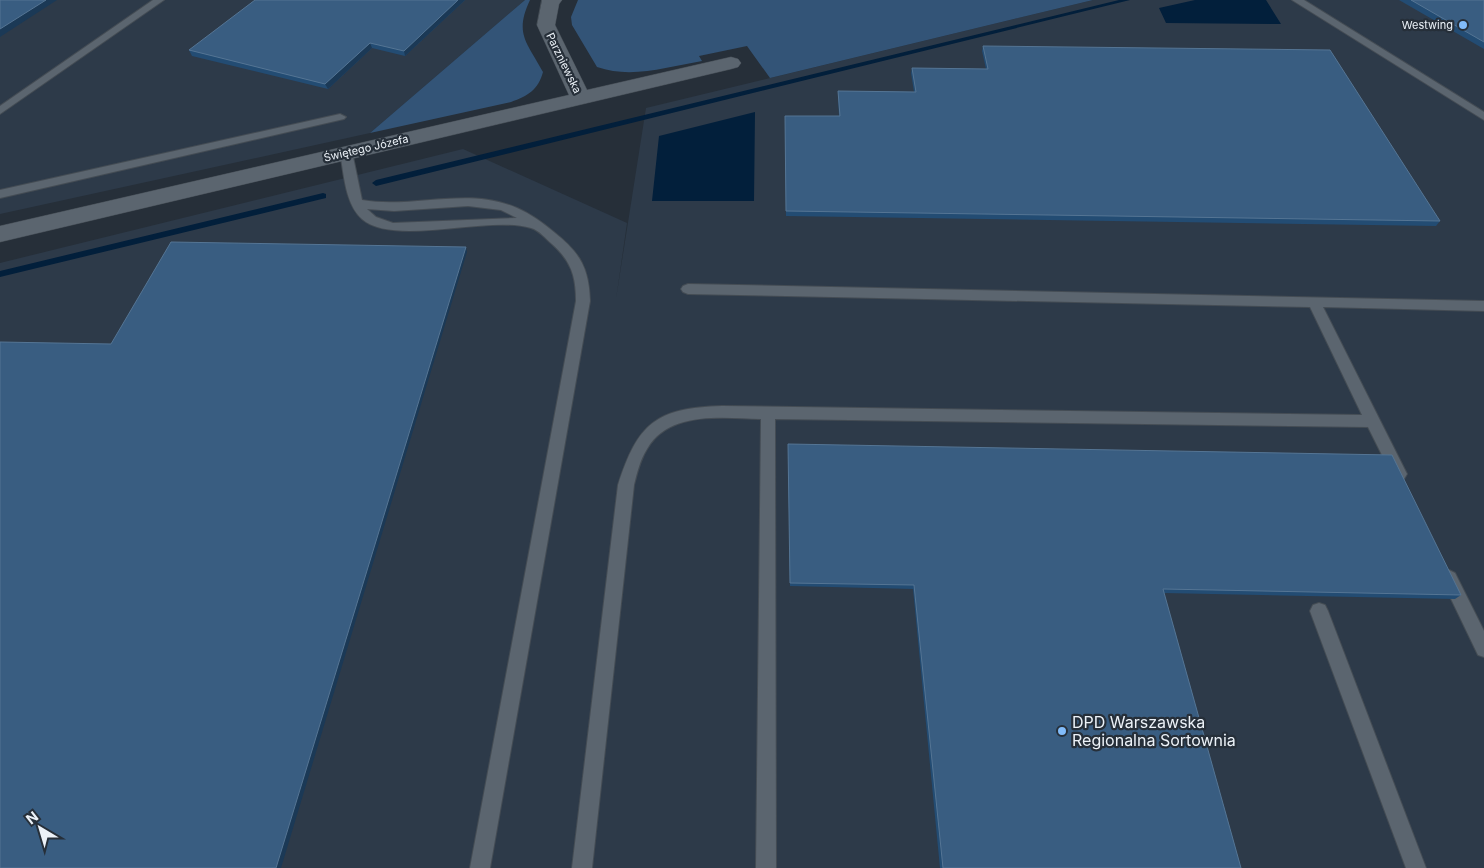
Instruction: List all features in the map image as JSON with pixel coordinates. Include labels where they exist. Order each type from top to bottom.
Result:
[{"type":"street","name":"Parzniewska","points":[[552,0],[546,25],[581,98]]},
{"type":"street","name":"Świętego Józefa","points":[[0,234],[731,63]]},
{"type":"lane","points":[[0,111],[159,0]]},
{"type":"lane","points":[[1297,0],[1484,118]]},
{"type":"lane","points":[[0,194],[340,117]]},
{"type":"lane","points":[[346,152],[357,203],[364,215],[376,223],[394,226],[509,221],[537,225]]},
{"type":"lane","points":[[357,203],[388,208],[467,202],[487,203],[519,213],[537,225],[570,253],[580,266],[584,281],[583,301],[480,868]]},
{"type":"lane","points":[[688,289],[1484,306]]},
{"type":"lane","points":[[1314,302],[1407,491]]},
{"type":"lane","points":[[582,868],[626,485],[634,459],[649,434],[671,420],[696,413],[768,413],[1373,421]]},
{"type":"lane","points":[[766,868],[768,413]]},
{"type":"lane","points":[[1441,561],[1484,649]]},
{"type":"lane","points":[[1319,611],[1416,868]]},
{"type":"shaded area","points":[[0,0],[525,0],[370,133],[0,214]]},
{"type":"shaded area","points":[[525,0],[530,0],[523,21],[524,38],[543,72],[532,92],[511,102],[370,133]]},
{"type":"shaded area","points":[[578,0],[1093,0],[770,78],[747,46],[699,56],[702,61],[649,71],[623,72],[597,67],[572,25],[571,17]]},
{"type":"shaded area","points":[[1093,0],[1484,0],[1484,868],[0,868],[0,263],[463,149],[627,223],[616,299],[646,108]]},
{"type":"shaded area","points":[[1195,0],[1266,0],[1281,24],[1166,23],[1159,8]]},
{"type":"shaded area","points":[[755,112],[754,201],[652,201],[659,136]]},
{"type":"building","points":[[0,0],[46,0],[0,29]]},
{"type":"building","points":[[255,0],[458,0],[404,51],[370,43],[325,84],[189,50]]},
{"type":"building","name":"Westwing","points":[[1411,0],[1484,0],[1484,42]]},
{"type":"building","points":[[983,46],[1330,50],[1440,221],[786,211],[785,116],[840,116],[838,91],[916,92],[912,68],[988,69]]},
{"type":"building","points":[[171,242],[466,247],[276,868],[0,868],[0,342],[111,344]]},
{"type":"building","points":[[788,444],[1392,455],[1461,595],[1163,589],[1241,868],[943,868],[914,585],[790,583]]},
{"type":"waterway","points":[[376,183],[1127,0]]},
{"type":"waterway","points":[[0,274],[323,196]]},
{"type":"place","name":"Westwing","points":[[1463,25]]},
{"type":"place","name":"DPD Warszawska Regionalna Sortownia","points":[[1062,731]]}]
